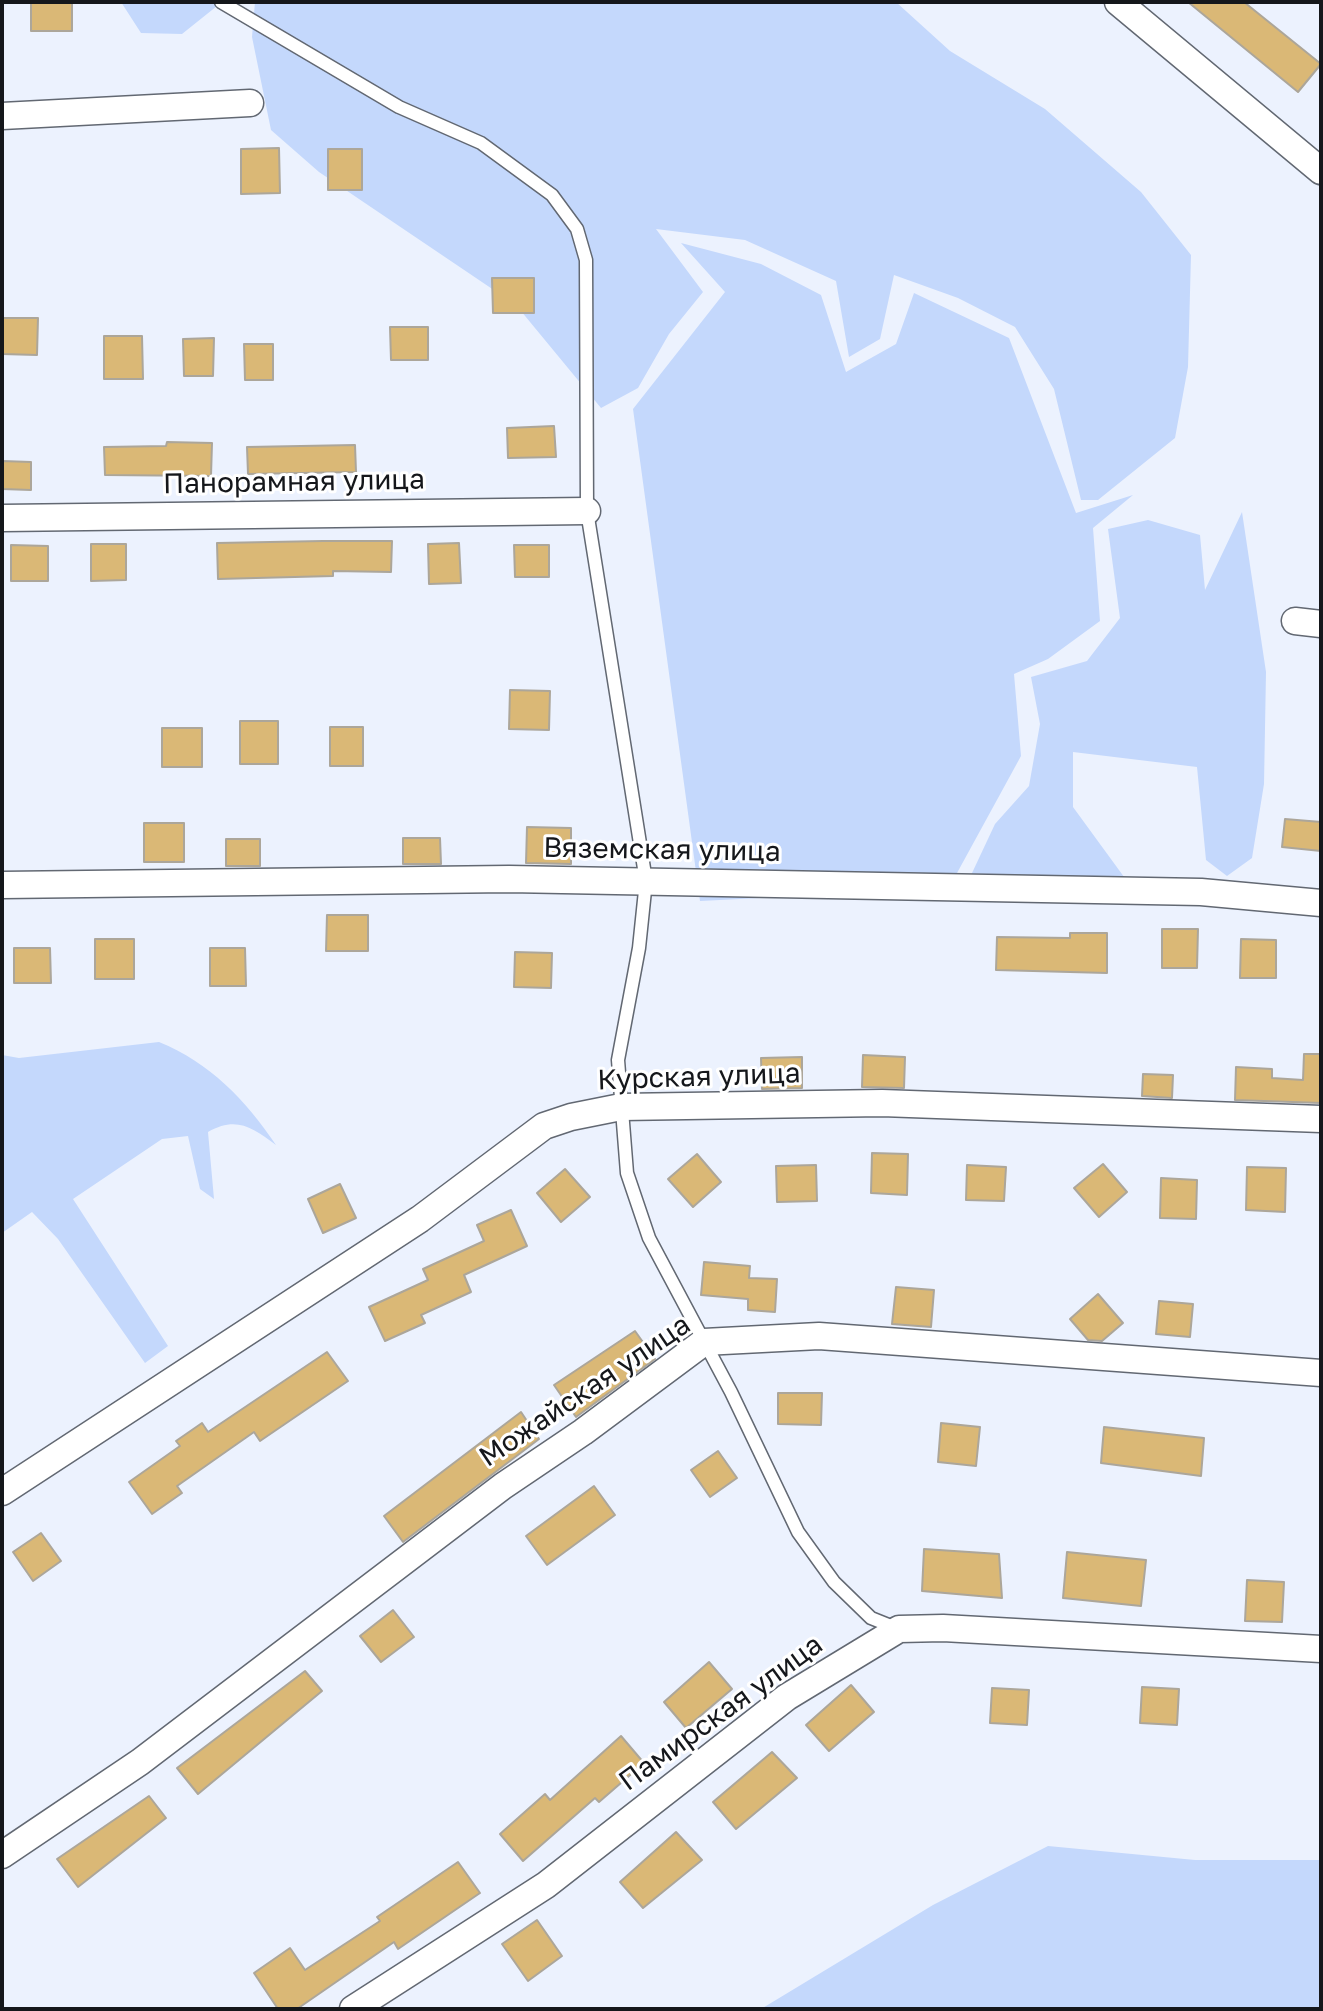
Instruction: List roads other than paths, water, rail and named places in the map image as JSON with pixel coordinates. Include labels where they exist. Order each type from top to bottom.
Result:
[{"type":"street","points":[[1118,2],[1321,171]]},
{"type":"street","points":[[2,116],[250,103]]},
{"type":"street","name":"Панорамная улица","points":[[2,518],[587,511]]},
{"type":"street","name":"Вяземская улица","points":[[2,885],[509,879],[1201,892],[1321,903]]},
{"type":"street","name":"Курская улица","points":[[2,1492],[420,1219],[544,1126],[621,1107],[882,1103],[1321,1119]]},
{"type":"street","name":"Можайская улица","points":[[2,1855],[140,1762],[503,1486],[583,1432],[704,1342],[819,1336],[1321,1373]]},
{"type":"street","name":"Памирская улица","points":[[353,2009],[546,1885],[787,1697],[899,1629],[943,1628],[1321,1649]]},
{"type":"lane","points":[[221,2],[399,107],[481,143],[552,195],[577,229],[586,260],[587,511],[646,881],[639,948],[618,1060],[627,1173],[649,1238],[798,1532],[834,1582],[871,1618],[899,1629]]}]
